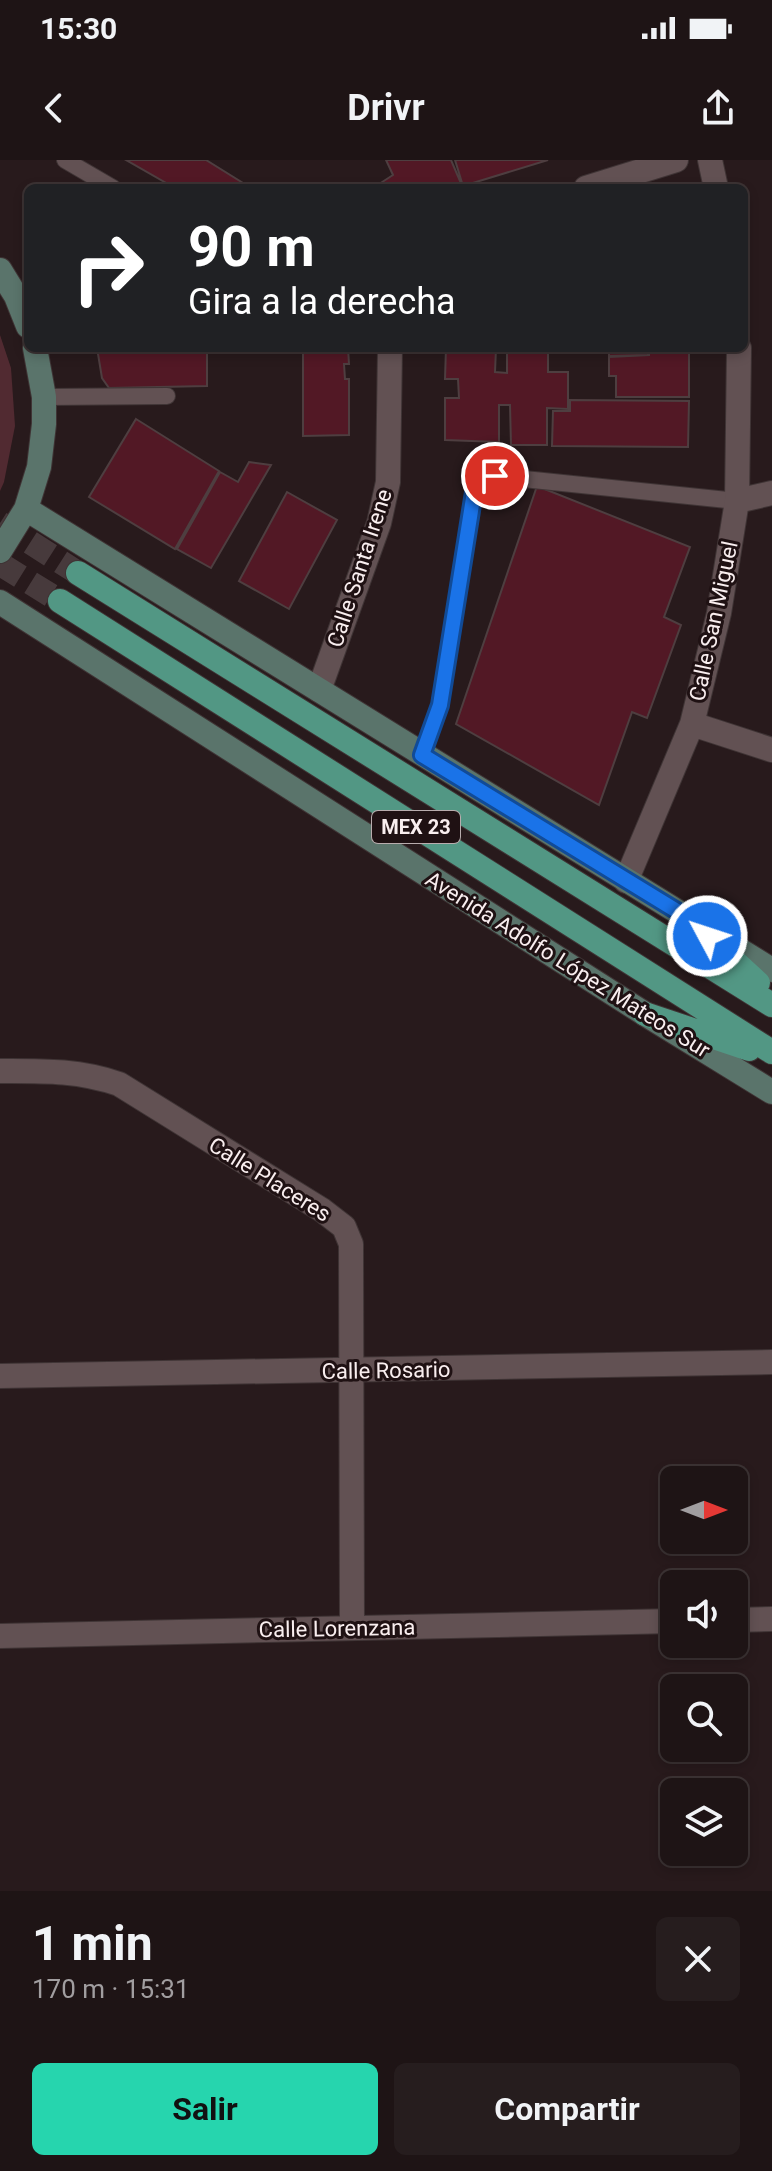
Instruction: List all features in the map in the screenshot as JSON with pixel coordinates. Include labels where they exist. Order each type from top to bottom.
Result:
[{"type":"main road","points":[[0,270],[24,316]]},
{"type":"main road","points":[[0,551],[26,509],[39,467],[44,397],[36,352]]},
{"type":"main road","points":[[26,509],[772,970]]},
{"type":"main road","name":"MEX 23","points":[[78,573],[772,1005]]},
{"type":"main road","name":"Avenida Adolfo López Mateos Sur","points":[[60,601],[772,1054]]},
{"type":"main road","name":"Avenida Adolfo López Mateos Sur","points":[[0,602],[772,1092]]},
{"type":"main road","points":[[685,916],[772,996]]},
{"type":"main road","points":[[645,1014],[772,1054]]},
{"type":"street","points":[[599,184],[676,160]]},
{"type":"street","points":[[710,160],[715,184]]},
{"type":"street","name":"Calle Santa Irene","points":[[319,690],[379,523],[388,482],[390,352]]},
{"type":"street","name":"Calle San Miguel","points":[[626,881],[692,724],[719,613],[737,501],[739,352]]},
{"type":"street","points":[[737,501],[772,493]]},
{"type":"street","points":[[692,724],[772,750]]},
{"type":"street","name":"Calle Placeres","points":[[0,1071],[68,1072],[119,1084],[322,1210],[344,1227],[351,1244],[352,1628]]},
{"type":"street","name":"Calle Rosario","points":[[0,1376],[772,1362]]},
{"type":"street","points":[[748,1620],[772,1619]]},
{"type":"street","name":"Calle Lorenzana","points":[[0,1636],[660,1621]]},
{"type":"lane","points":[[65,160],[106,184]]},
{"type":"lane","points":[[44,397],[167,396]]},
{"type":"lane","points":[[422,755],[440,705],[477,483],[495,476],[737,501]]},
{"type":"shaded area","points":[[0,335],[11,368],[15,426],[0,491]]},
{"type":"building","points":[[126,160],[206,160],[245,184],[168,184]]},
{"type":"building","points":[[386,160],[451,160],[461,184],[379,184],[393,175]]},
{"type":"building","points":[[455,160],[548,160],[470,184],[462,184]]},
{"type":"building","points":[[98,352],[207,352],[207,386],[109,388],[102,378]]},
{"type":"building","points":[[303,352],[348,352],[349,364],[344,364],[345,379],[349,379],[349,435],[303,436]]},
{"type":"building","points":[[446,352],[496,352],[495,372],[507,373],[507,352],[548,352],[548,372],[568,372],[568,409],[547,408],[547,445],[511,445],[510,405],[499,405],[499,442],[445,440],[445,398],[459,398],[458,379],[445,379]]},
{"type":"building","points":[[609,352],[648,352],[648,355],[609,356]]},
{"type":"building","points":[[649,352],[689,352],[689,397],[616,397],[616,376],[609,376],[609,357],[649,355]]},
{"type":"building","points":[[570,400],[689,401],[688,447],[552,446],[553,411],[570,411]]},
{"type":"building","points":[[136,419],[219,471],[175,549],[89,497]]},
{"type":"building","points":[[249,462],[271,465],[211,568],[177,549],[220,472],[238,482]]},
{"type":"building","points":[[537,486],[690,547],[664,617],[681,625],[647,718],[632,712],[599,805],[456,724]]},
{"type":"building","points":[[287,492],[337,520],[289,609],[239,581]]},
{"type":"tunnel","points":[[0,523],[78,573]]},
{"type":"tunnel","points":[[0,564],[60,601]]},
{"type":"route","points":[[495,476],[477,483],[474,492],[440,705],[422,755],[685,916],[707,936]]}]
